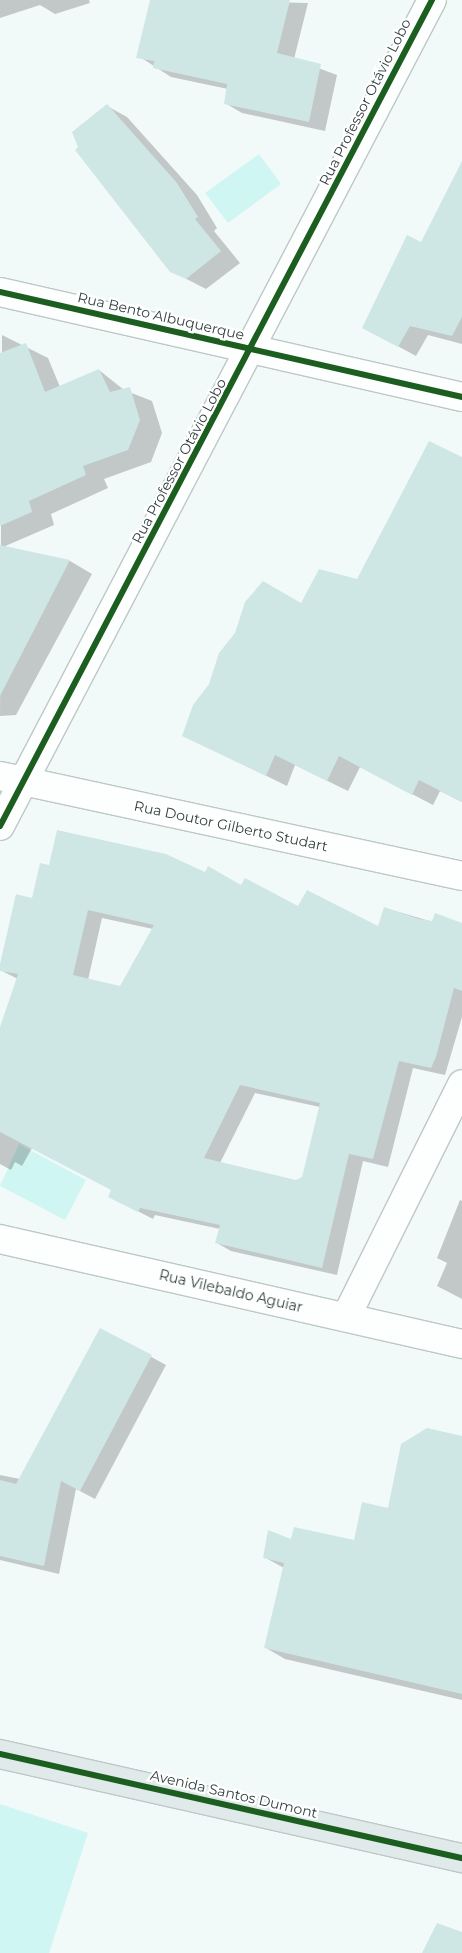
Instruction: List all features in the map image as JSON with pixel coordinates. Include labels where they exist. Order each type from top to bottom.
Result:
[{"type":"main road","name":"Avenida Santos Dumont","points":[[0,1754],[462,1858]]},
{"type":"street","name":"Rua Professor Otávio Lobo","points":[[0,826],[12,779],[252,349],[432,0]]},
{"type":"street","name":"Rua Bento Albuquerque","points":[[0,292],[462,397]]},
{"type":"street","name":"Rua Doutor Gilberto Studart","points":[[12,779],[462,876]]},
{"type":"street","points":[[346,1317],[462,1084]]},
{"type":"street","name":"Rua Vilebaldo Aguiar","points":[[0,1239],[462,1344]]},
{"type":"shaded area","points":[[259,154],[281,184],[228,223],[205,193]]},
{"type":"shaded area","points":[[19,1144],[86,1180],[65,1220],[0,1186]]},
{"type":"shaded area","points":[[0,1804],[88,1833],[49,1953],[0,1953]]},
{"type":"building","points":[[150,0],[290,0],[277,53],[321,64],[309,122],[224,104],[227,84],[153,68],[154,61],[136,58]]},
{"type":"building","points":[[107,104],[177,183],[198,217],[195,219],[221,251],[186,279],[170,272],[75,150],[78,147],[72,132]]},
{"type":"building","points":[[462,161],[462,317],[452,336],[410,326],[398,347],[362,328],[407,235],[421,242]]},
{"type":"building","points":[[26,343],[45,392],[99,369],[110,392],[130,387],[140,420],[128,450],[83,466],[86,475],[29,501],[32,512],[0,526],[0,353]]},
{"type":"building","points":[[429,441],[462,457],[462,802],[419,780],[412,795],[339,756],[327,781],[275,755],[266,776],[182,736],[193,705],[209,684],[219,653],[235,633],[245,602],[263,581],[301,603],[319,569],[357,579]]},
{"type":"building","points":[[0,545],[70,560],[0,696]]},
{"type":"building","points":[[57,830],[166,854],[205,872],[208,866],[241,885],[245,878],[298,906],[307,890],[378,926],[384,907],[419,919],[432,921],[435,913],[462,923],[462,991],[454,988],[436,1057],[431,1068],[399,1061],[373,1159],[349,1154],[322,1268],[215,1243],[220,1225],[140,1208],[138,1212],[108,1197],[111,1190],[0,1132],[0,1027],[18,974],[0,971],[0,964],[16,894],[32,898],[40,863],[49,865]],"holes":[[[88,910],[154,925],[120,986],[73,975]],[[240,1085],[320,1103],[302,1177],[296,1180],[204,1158]]]},
{"type":"building","points":[[100,1328],[152,1355],[80,1491],[61,1481],[44,1566],[0,1556],[0,1480],[16,1484]]},
{"type":"building","points":[[427,1428],[462,1436],[462,1694],[264,1648],[284,1563],[263,1558],[268,1530],[291,1539],[294,1527],[354,1540],[362,1502],[388,1508],[401,1444]]},
{"type":"building","points":[[437,1923],[462,1932],[462,1953],[422,1953]]},
{"type":"cycle path","points":[[0,826],[432,0]]},
{"type":"cycle path","points":[[0,292],[462,397]]},
{"type":"cycle path","points":[[0,1754],[462,1858]]}]
